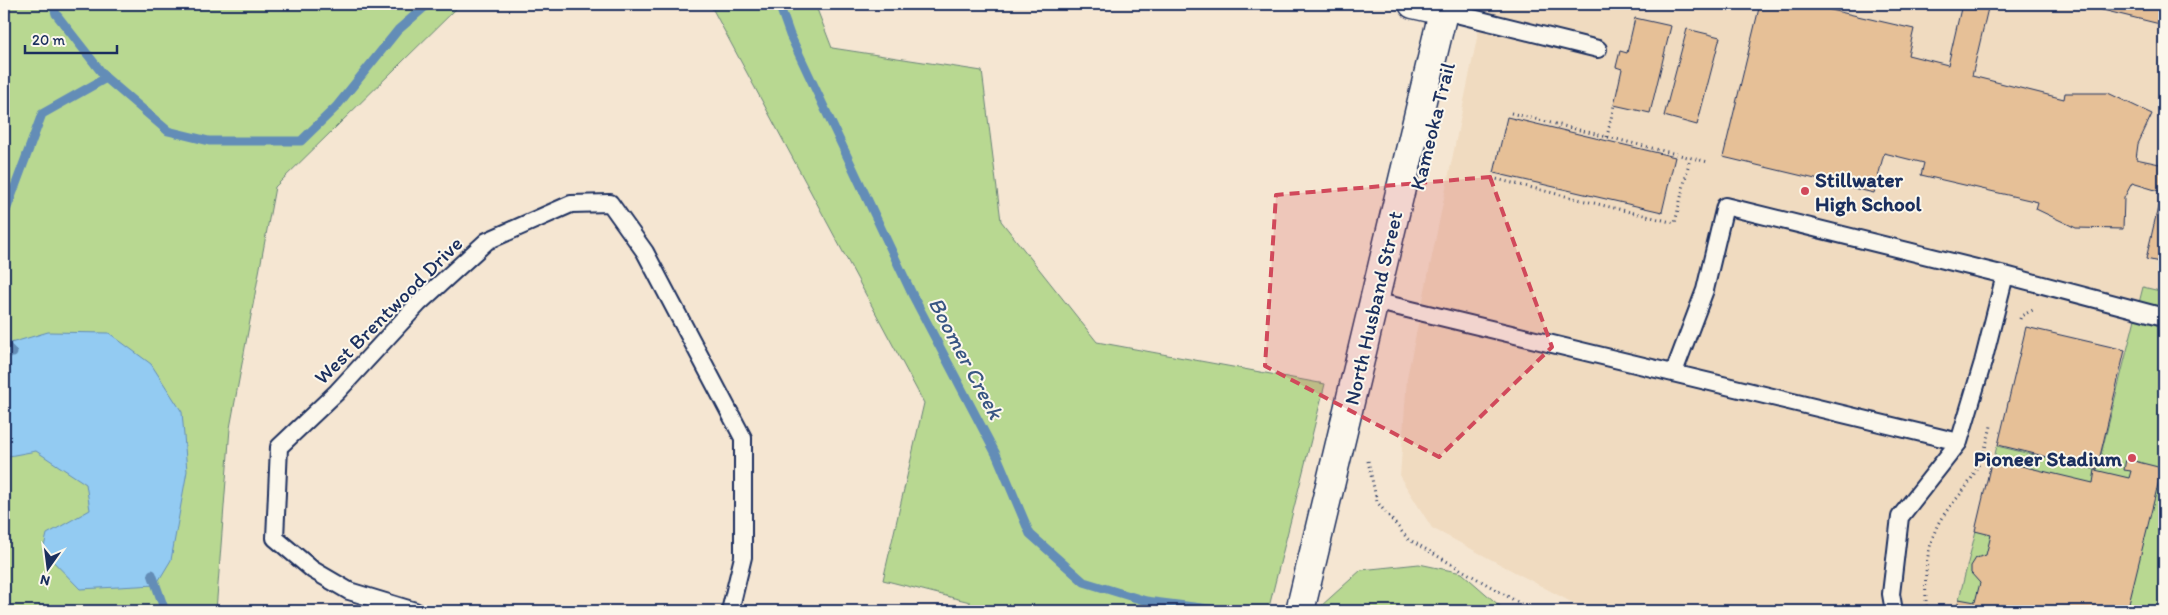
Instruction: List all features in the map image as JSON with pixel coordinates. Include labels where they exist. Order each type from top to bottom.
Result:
[{"type":"street","points":[[1414,4],[1445,7]]},
{"type":"street","name":"North Husband Street","points":[[1300,611],[1445,7]]},
{"type":"lane","points":[[1445,7],[1598,49]]},
{"type":"lane","name":"West Brentwood Drive","points":[[415,611],[349,592],[313,570],[275,538],[279,447],[337,392],[419,303],[487,241],[571,204],[610,203],[645,252],[743,438],[743,557],[730,611]]},
{"type":"lane","points":[[1674,372],[1705,290],[1725,206],[2164,316]]},
{"type":"lane","points":[[1894,611],[1891,594],[1900,517],[1959,442],[2005,275]]},
{"type":"lane","points":[[1374,301],[1959,442]]},
{"type":"path","points":[[1607,137],[1614,105]]},
{"type":"path","points":[[1511,113],[1708,162]]},
{"type":"path","points":[[1492,178],[1674,223],[1690,158]]},
{"type":"path","points":[[2018,324],[2021,316],[2041,305]]},
{"type":"path","points":[[1927,611],[1925,590],[1927,554],[1939,522],[1967,486],[1985,452],[1992,424]]},
{"type":"path","points":[[1368,460],[1377,502],[1408,539],[1532,611]]},
{"type":"highlighted area","points":[[1490,177],[1552,347],[1439,457],[1265,366],[1276,195]]},
{"type":"shaded area","name":"Stillwater High School","points":[[1484,4],[2164,4],[2164,611],[1588,611],[1432,528],[1400,477],[1407,378]]},
{"type":"green space","points":[[4,4],[461,4],[275,187],[230,428],[216,611],[4,611]]},
{"type":"green space","points":[[710,4],[815,4],[832,48],[982,71],[1001,221],[1097,342],[1325,384],[1268,611],[968,611],[970,602],[883,580],[924,403]]},
{"type":"green space","name":"Pioneer Stadium","points":[[2143,287],[2164,292],[2164,611],[1956,611],[1997,446],[2097,470]]},
{"type":"green space","points":[[1419,564],[1462,573],[1501,607],[1523,611],[1322,611],[1321,606],[1361,570]]},
{"type":"water","points":[[48,332],[109,333],[151,364],[182,412],[187,471],[171,560],[156,585],[80,589],[43,551],[47,534],[90,510],[86,484],[36,451],[9,456],[7,484],[4,491],[4,345]]},
{"type":"building","points":[[1760,4],[1805,4],[1914,29],[1908,55],[1948,65],[1962,4],[1989,4],[1972,76],[2064,99],[2065,93],[2108,93],[2152,114],[2138,144],[2136,159],[2164,165],[2162,192],[2132,183],[2124,198],[2123,229],[2076,228],[2036,209],[2038,202],[1921,175],[1924,163],[1884,153],[1874,193],[1723,157]]},
{"type":"building","points":[[2078,4],[2164,4],[2164,25]]},
{"type":"building","points":[[1635,18],[1671,26],[1650,113],[1614,105],[1622,69],[1616,67],[1620,51],[1627,53]]},
{"type":"building","points":[[1687,29],[1720,37],[1697,125],[1664,116]]},
{"type":"building","points":[[1507,117],[1675,157],[1662,212],[1494,173]]},
{"type":"building","points":[[2164,181],[2164,263],[2146,259]]},
{"type":"building","points":[[2026,327],[2125,350],[2097,469],[1998,445]]},
{"type":"building","name":"Pioneer Stadium","points":[[1992,459],[2093,483],[2095,470],[2129,478],[2131,471],[2124,470],[2126,459],[2162,468],[2127,611],[1956,611],[1959,599],[1975,602],[1980,583],[1971,573],[1971,566],[1976,558],[1986,555],[1991,535],[1975,531]]},
{"type":"waterway","name":"Boomer Creek","points":[[53,4],[56,14],[106,78],[168,131],[209,141],[301,141],[336,107],[398,30],[428,4]]},
{"type":"waterway","name":"Boomer Creek","points":[[779,4],[790,35],[913,296],[997,456],[1030,534],[1084,582],[1146,601],[1225,611]]},
{"type":"waterway","points":[[4,216],[42,114],[106,78]]},
{"type":"waterway","points":[[4,340],[5,345],[13,353]]},
{"type":"waterway","points":[[152,574],[165,611]]},
{"type":"place","name":"Stillwater High School","points":[[1805,191]]},
{"type":"place","name":"Pioneer Stadium","points":[[2132,458]]}]
